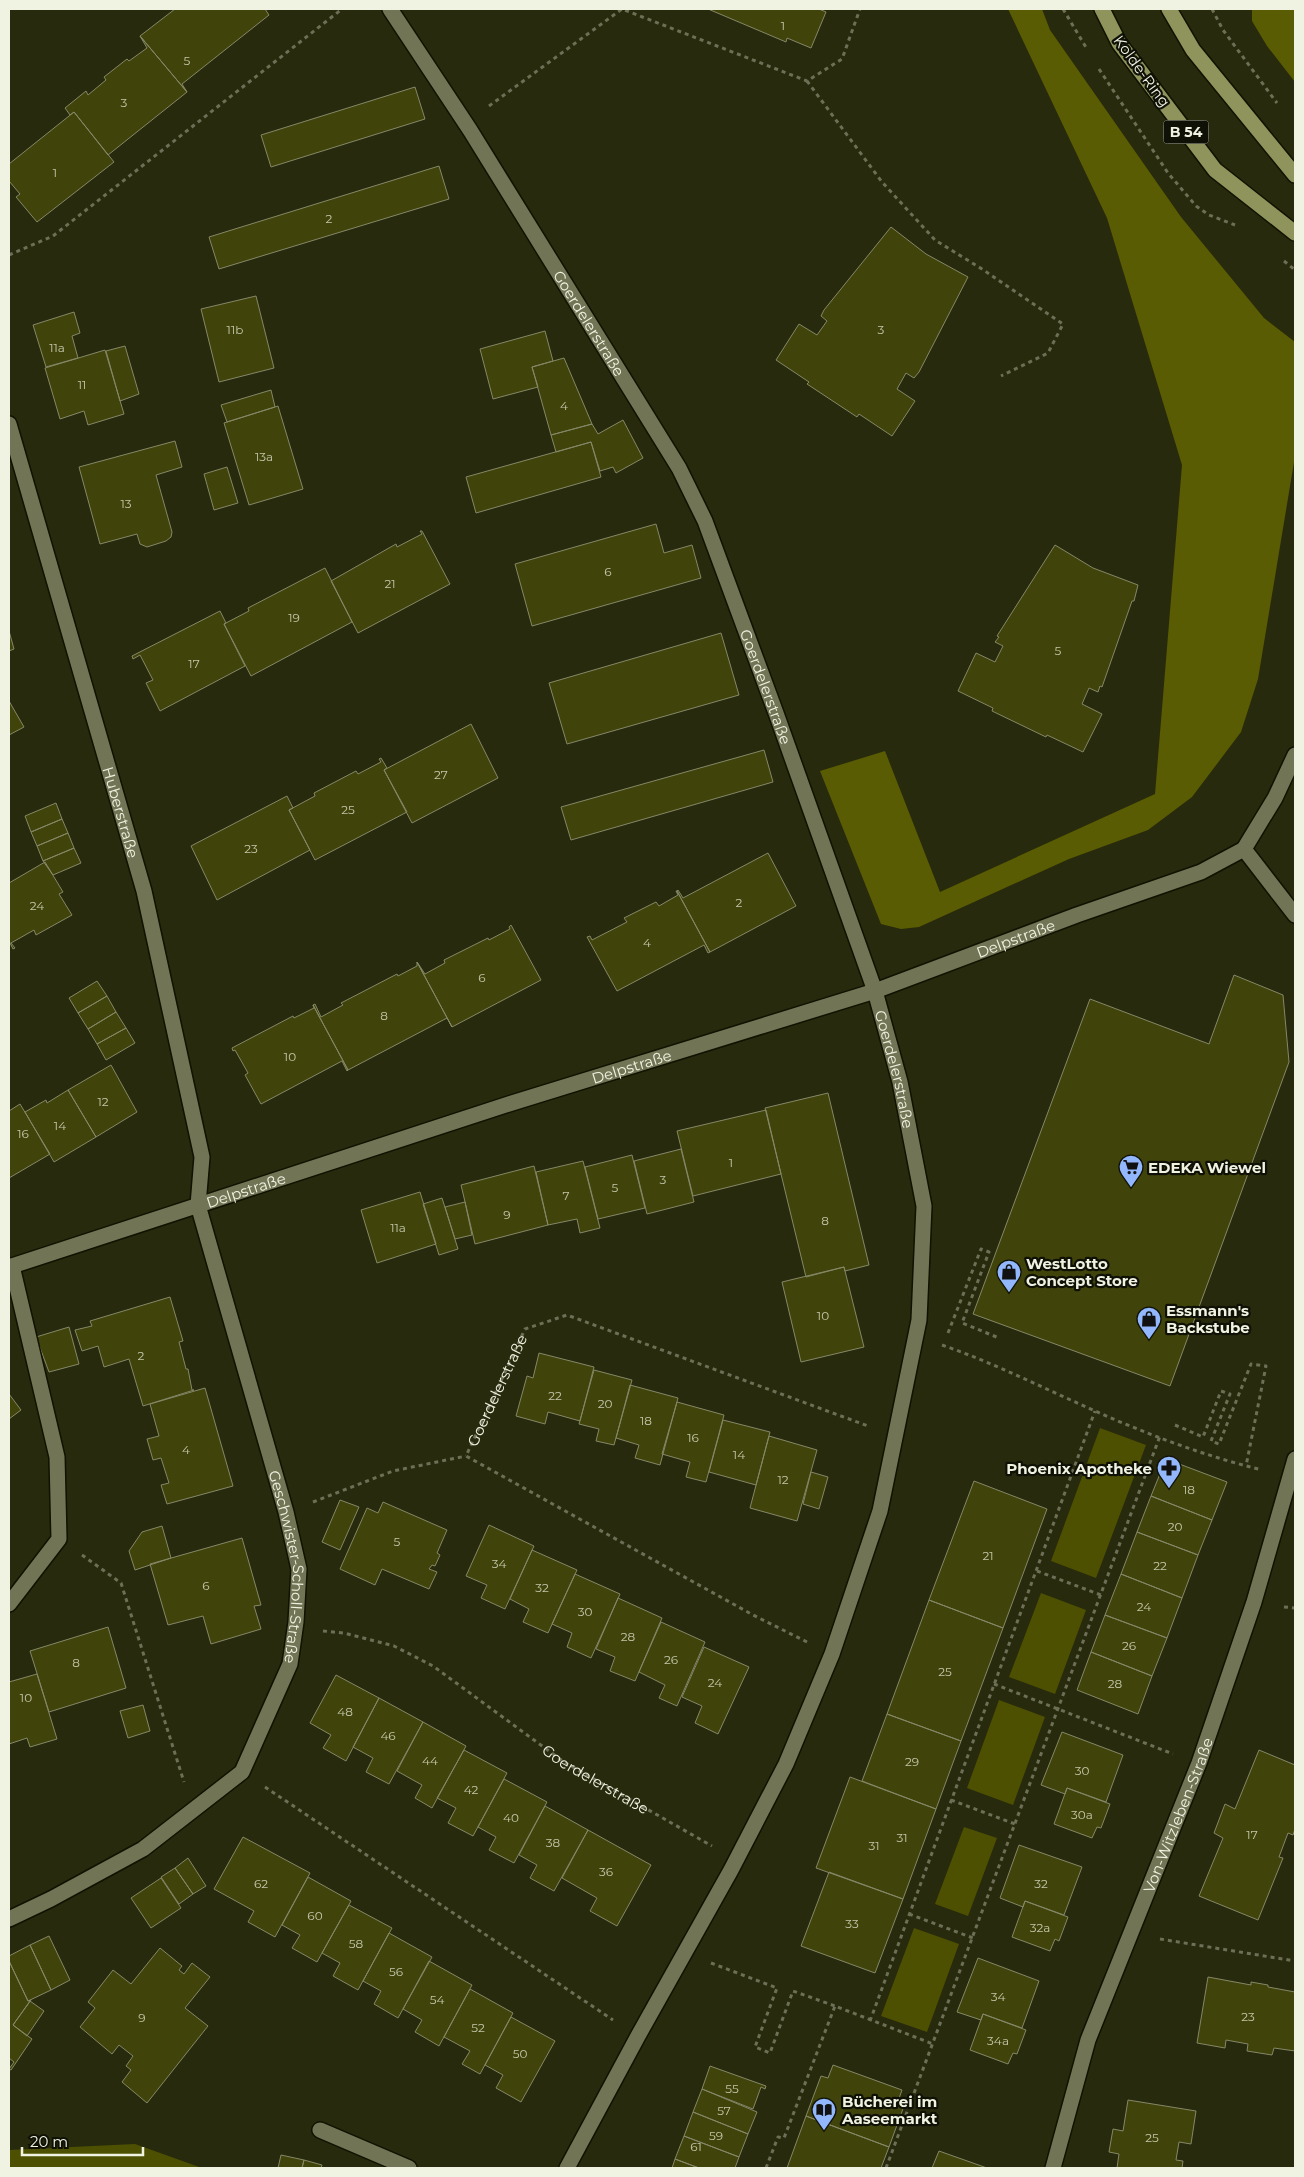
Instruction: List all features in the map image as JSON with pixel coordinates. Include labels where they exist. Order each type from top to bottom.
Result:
[{"type":"main road","name":"Kolde-Ring","points":[[1102,9],[1119,43],[1215,170],[1295,234]]},
{"type":"main road","points":[[1169,9],[1193,50],[1295,175]]},
{"type":"street","name":"Goerdelerstraße","points":[[390,9],[466,123],[680,468],[705,521],[776,713],[874,991],[900,1082],[924,1206],[919,1320],[880,1511],[832,1654],[786,1764],[736,1860],[567,2168]]},
{"type":"street","name":"Huberstraße","points":[[9,424],[144,891],[202,1157],[198,1205]]},
{"type":"street","points":[[1295,755],[1275,798],[1244,849],[1295,915]]},
{"type":"street","name":"Delpstraße","points":[[59,1539],[57,1457],[10,1266],[512,1103],[874,991],[1077,915],[1202,872],[1244,849]]},
{"type":"street","name":"Geschwister-Scholl-Straße","points":[[9,1919],[51,1899],[143,1849],[242,1772],[290,1664],[295,1629],[299,1569],[286,1512],[198,1205]]},
{"type":"street","name":"Von-Witzleben-Straße","points":[[1054,2168],[1088,2040],[1129,1933],[1199,1763],[1254,1602],[1295,1459]]},
{"type":"street","points":[[9,1604],[59,1539]]},
{"type":"street","points":[[320,2130],[409,2168]]},
{"type":"path","points":[[9,255],[53,236],[342,9]]},
{"type":"path","points":[[466,123],[622,9],[807,81],[882,182],[935,240],[982,269],[1063,324],[1048,353],[1001,376]]},
{"type":"path","points":[[807,81],[842,59],[860,9]]},
{"type":"path","points":[[1212,9],[1223,30],[1278,105]]},
{"type":"path","points":[[944,1345],[981,1248],[989,1252],[962,1323],[999,1338]]},
{"type":"path","name":"Goerdelerstraße","points":[[466,1456],[525,1329],[567,1315],[895,1437]]},
{"type":"path","points":[[959,1351],[990,1362],[1095,1411],[1215,1458],[1290,1477]]},
{"type":"path","points":[[1175,1426],[1203,1437],[1221,1391],[1230,1394],[1211,1441],[1219,1444],[1251,1364],[1266,1366],[1246,1466]]},
{"type":"path","points":[[870,2020],[1095,1411]]},
{"type":"path","points":[[886,2168],[1160,1436]]},
{"type":"path","name":"Goerdelerstraße","points":[[286,1512],[392,1471],[466,1456],[753,1615],[832,1654]]},
{"type":"path","points":[[59,1539],[121,1583],[193,1810]]},
{"type":"path","points":[[1036,1571],[1101,1595]]},
{"type":"path","name":"Goerdelerstraße","points":[[295,1629],[344,1633],[394,1646],[433,1666],[564,1762],[736,1860]]},
{"type":"path","points":[[994,1684],[1144,1744]]},
{"type":"path","points":[[242,1772],[638,2036]]},
{"type":"path","points":[[951,1800],[1015,1824]]},
{"type":"path","points":[[910,1914],[973,1938]]},
{"type":"path","points":[[1129,1933],[1295,1961]]},
{"type":"path","points":[[684,1953],[777,1988],[755,2046],[770,2052],[793,1991],[933,2044]]},
{"type":"path","points":[[766,2168],[778,2137],[784,2138],[835,2006]]},
{"type":"shaded area","points":[[1008,9],[1042,9],[1050,30],[1181,217],[1264,318],[1295,342],[1295,456],[1258,679],[1241,732],[1192,797],[1148,830],[1069,859],[919,927],[901,929],[881,924],[820,771],[885,751],[940,892],[1155,794],[1182,465],[1107,218]]},
{"type":"shaded area","points":[[1252,9],[1295,9],[1295,82],[1267,46],[1252,21]]},
{"type":"shaded area","points":[[1100,1428],[1146,1445],[1096,1578],[1051,1561]]},
{"type":"shaded area","points":[[1041,1593],[1086,1610],[1055,1694],[1009,1677]]},
{"type":"shaded area","points":[[999,1700],[1045,1717],[1013,1805],[967,1788]]},
{"type":"shaded area","points":[[964,1827],[997,1838],[968,1916],[935,1904]]},
{"type":"shaded area","points":[[914,1928],[959,1944],[927,2032],[881,2016]]},
{"type":"shaded area","points":[[135,2144],[202,2168],[9,2168],[9,2150]]},
{"type":"building","points":[[175,9],[265,9],[269,15],[182,84],[187,92],[140,36]]},
{"type":"building","points":[[708,9],[819,9],[826,12],[811,48],[787,38],[786,42]]},
{"type":"building","points":[[140,36],[187,92],[108,155],[74,112],[70,115],[65,108],[86,91],[88,95],[106,80],[104,77],[127,59],[129,61],[147,48]]},
{"type":"building","points":[[415,87],[425,119],[271,167],[261,135]]},
{"type":"building","points":[[74,112],[114,162],[37,222],[16,197],[20,194],[9,181],[9,164]]},
{"type":"building","points":[[439,166],[449,199],[219,269],[209,237]]},
{"type":"building","points":[[891,227],[926,254],[968,277],[919,372],[914,378],[906,373],[897,389],[915,401],[892,436],[859,414],[857,417],[807,384],[809,382],[776,360],[799,324],[817,335],[827,321],[821,316],[824,310]]},
{"type":"building","points":[[256,296],[274,368],[219,382],[201,309]]},
{"type":"building","points":[[74,312],[80,333],[72,336],[78,358],[46,367],[33,325]]},
{"type":"building","points":[[545,331],[553,361],[532,367],[538,387],[493,399],[480,349]]},
{"type":"building","points":[[125,346],[139,394],[120,401],[106,351]]},
{"type":"building","points":[[105,350],[124,414],[88,425],[84,411],[60,419],[45,368]]},
{"type":"building","points":[[564,358],[592,424],[551,435],[532,367]]},
{"type":"building","points":[[271,390],[275,407],[227,422],[221,405]]},
{"type":"building","points":[[278,406],[303,489],[249,505],[224,423]]},
{"type":"building","points":[[623,420],[643,458],[616,473],[613,467],[600,471],[591,442],[556,452],[551,435],[592,424],[598,434]]},
{"type":"building","points":[[175,441],[182,467],[156,475],[172,532],[171,537],[166,541],[147,547],[140,544],[137,534],[100,544],[79,467]]},
{"type":"building","points":[[591,442],[601,477],[476,513],[466,477]]},
{"type":"building","points":[[227,467],[238,503],[214,510],[204,474]]},
{"type":"building","points":[[656,524],[664,553],[692,545],[701,578],[532,626],[515,564]]},
{"type":"building","points":[[420,531],[422,531],[450,584],[358,633],[331,581],[396,544],[397,547],[422,534]]},
{"type":"building","points":[[1055,545],[1093,568],[1138,585],[1134,601],[1132,601],[1102,687],[1100,686],[1098,692],[1089,688],[1082,704],[1102,714],[1083,752],[1047,735],[1046,737],[992,711],[993,708],[958,691],[976,653],[995,662],[1003,646],[995,642],[999,637],[997,636]]},
{"type":"building","points":[[325,568],[352,622],[251,676],[224,624],[249,611],[248,608]]},
{"type":"building","points":[[220,611],[226,623],[224,624],[245,666],[160,711],[146,683],[153,680],[140,655],[133,659],[132,656]]},
{"type":"building","points":[[9,631],[14,649],[9,651]]},
{"type":"building","points":[[721,633],[739,695],[567,744],[549,683]]},
{"type":"building","points":[[9,701],[24,727],[9,735]]},
{"type":"building","points":[[471,724],[498,778],[412,823],[384,770]]},
{"type":"building","points":[[764,750],[773,782],[571,840],[561,807]]},
{"type":"building","points":[[381,758],[387,768],[384,770],[407,812],[315,860],[289,810],[315,796],[314,793],[356,771],[358,774],[381,762],[379,759]]},
{"type":"building","points":[[287,796],[293,808],[289,810],[310,850],[217,900],[191,846]]},
{"type":"building","points":[[56,803],[62,819],[31,832],[25,816]]},
{"type":"building","points":[[62,819],[68,833],[37,846],[31,832]]},
{"type":"building","points":[[68,833],[74,848],[43,861],[37,846]]},
{"type":"building","points":[[74,848],[81,863],[53,875],[43,861]]},
{"type":"building","points":[[768,853],[796,906],[710,952],[677,891],[683,898]]},
{"type":"building","points":[[45,862],[63,892],[59,894],[72,915],[36,935],[34,930],[11,943],[15,948],[13,949],[9,941],[9,883]]},
{"type":"building","points":[[676,891],[710,952],[708,953],[704,945],[617,991],[587,937],[590,936],[592,940],[627,922],[624,918],[656,902],[659,906],[678,895]]},
{"type":"building","points":[[511,925],[541,980],[452,1027],[417,962],[425,974],[445,963],[444,960],[510,929]]},
{"type":"building","points":[[417,962],[452,1027],[447,1018],[348,1070],[313,1005],[315,1004],[321,1017],[343,1005],[341,1003],[397,974],[398,976],[417,966]]},
{"type":"building","name":"EDEKA Wiewel","points":[[1234,975],[1283,995],[1289,1062],[1170,1386],[973,1314],[1090,999],[1209,1044]]},
{"type":"building","points":[[97,981],[107,996],[78,1013],[69,998]]},
{"type":"building","points":[[107,996],[116,1012],[88,1029],[78,1013]]},
{"type":"building","points":[[313,1005],[348,1070],[342,1061],[261,1104],[245,1075],[248,1073],[232,1048],[293,1016],[294,1018],[314,1008]]},
{"type":"building","points":[[116,1012],[126,1028],[97,1044],[88,1029]]},
{"type":"building","points":[[126,1028],[135,1043],[106,1060],[97,1044]]},
{"type":"building","points":[[111,1065],[137,1112],[96,1137],[68,1090]]},
{"type":"building","points":[[68,1090],[96,1137],[54,1162],[25,1112],[46,1100],[47,1103]]},
{"type":"building","points":[[828,1093],[869,1265],[845,1271],[844,1267],[806,1277],[765,1108]]},
{"type":"building","points":[[20,1104],[50,1154],[9,1178],[9,1111]]},
{"type":"building","points":[[766,1110],[781,1174],[693,1196],[677,1131]]},
{"type":"building","points":[[681,1149],[694,1202],[647,1214],[634,1161]]},
{"type":"building","points":[[632,1155],[645,1208],[598,1219],[585,1167]]},
{"type":"building","points":[[583,1161],[600,1228],[580,1233],[577,1219],[548,1225],[536,1172]]},
{"type":"building","points":[[534,1166],[548,1225],[475,1244],[461,1185]]},
{"type":"building","points":[[420,1192],[436,1244],[377,1263],[361,1210]]},
{"type":"building","points":[[442,1198],[458,1249],[439,1255],[423,1204]]},
{"type":"building","points":[[465,1202],[472,1235],[455,1239],[445,1207]]},
{"type":"building","points":[[844,1267],[864,1347],[801,1362],[782,1282]]},
{"type":"building","points":[[170,1297],[183,1341],[179,1342],[186,1369],[188,1369],[192,1390],[194,1390],[143,1406],[129,1359],[104,1367],[98,1346],[82,1351],[75,1330],[92,1326],[90,1321]]},
{"type":"building","points":[[69,1327],[79,1364],[49,1372],[36,1337]]},
{"type":"building","points":[[539,1353],[594,1367],[580,1421],[548,1412],[545,1424],[516,1416],[527,1376],[533,1378]]},
{"type":"building","points":[[594,1370],[632,1380],[614,1445],[596,1441],[599,1429],[579,1424]]},
{"type":"building","points":[[630,1385],[678,1398],[660,1465],[635,1458],[639,1445],[616,1438]]},
{"type":"building","points":[[205,1388],[233,1486],[167,1504],[161,1485],[169,1483],[161,1458],[153,1460],[147,1439],[159,1436],[150,1404]]},
{"type":"building","points":[[9,1394],[21,1410],[9,1419]]},
{"type":"building","points":[[677,1402],[724,1415],[706,1482],[686,1477],[690,1462],[662,1454]]},
{"type":"building","points":[[723,1420],[770,1432],[756,1485],[709,1472]]},
{"type":"building","points":[[769,1436],[817,1450],[797,1521],[750,1508]]},
{"type":"building","points":[[1166,1459],[1227,1482],[1212,1520],[1151,1496]]},
{"type":"building","points":[[811,1472],[828,1477],[819,1509],[803,1504]]},
{"type":"building","points":[[974,1481],[1047,1509],[1003,1628],[929,1600]]},
{"type":"building","points":[[1151,1496],[1212,1520],[1198,1555],[1137,1532]]},
{"type":"building","points":[[340,1500],[359,1507],[340,1550],[322,1542]]},
{"type":"building","points":[[383,1502],[447,1530],[437,1553],[440,1555],[435,1566],[432,1565],[429,1569],[437,1572],[429,1589],[382,1569],[375,1585],[340,1569],[367,1508],[378,1513]]},
{"type":"building","points":[[489,1525],[534,1546],[505,1609],[481,1598],[487,1585],[466,1576]]},
{"type":"building","points":[[162,1526],[171,1558],[135,1570],[129,1551],[142,1532]]},
{"type":"building","points":[[1137,1532],[1198,1555],[1182,1598],[1121,1574]]},
{"type":"building","points":[[242,1538],[261,1605],[254,1606],[261,1629],[211,1644],[203,1616],[168,1625],[150,1564]]},
{"type":"building","points":[[532,1550],[577,1570],[548,1633],[523,1622],[529,1609],[510,1599]]},
{"type":"building","points":[[575,1574],[620,1594],[591,1658],[567,1647],[572,1633],[552,1624]]},
{"type":"building","points":[[1121,1574],[1182,1598],[1167,1638],[1105,1615]]},
{"type":"building","points":[[618,1598],[662,1618],[635,1681],[610,1671],[615,1657],[596,1649]]},
{"type":"building","points":[[929,1600],[1003,1628],[961,1741],[887,1714]]},
{"type":"building","points":[[1105,1615],[1167,1638],[1152,1676],[1091,1652]]},
{"type":"building","points":[[661,1622],[705,1642],[677,1706],[659,1698],[665,1685],[639,1672]]},
{"type":"building","points":[[108,1627],[126,1688],[49,1712],[30,1651]]},
{"type":"building","points":[[704,1647],[749,1667],[718,1734],[695,1723],[702,1706],[682,1697]]},
{"type":"building","points":[[1091,1652],[1152,1676],[1138,1714],[1077,1690]]},
{"type":"building","points":[[37,1674],[57,1739],[30,1747],[27,1738],[9,1744],[9,1682]]},
{"type":"building","points":[[336,1675],[379,1698],[346,1761],[323,1748],[331,1735],[310,1723]]},
{"type":"building","points":[[379,1698],[423,1722],[389,1784],[366,1772],[373,1758],[353,1747]]},
{"type":"building","points":[[143,1705],[150,1731],[128,1738],[120,1711]]},
{"type":"building","points":[[887,1714],[961,1741],[936,1809],[862,1781]]},
{"type":"building","points":[[423,1722],[466,1746],[432,1808],[415,1798],[422,1785],[397,1771]]},
{"type":"building","points":[[1062,1732],[1123,1755],[1106,1802],[1067,1788],[1065,1794],[1041,1785]]},
{"type":"building","points":[[464,1750],[507,1773],[473,1836],[448,1823],[456,1808],[437,1798]]},
{"type":"building","points":[[1259,1750],[1295,1765],[1295,1829],[1293,1835],[1288,1833],[1279,1857],[1283,1858],[1258,1920],[1199,1896],[1223,1838],[1214,1833],[1225,1804],[1235,1809]]},
{"type":"building","points":[[850,1777],[936,1809],[903,1899],[816,1868]]},
{"type":"building","points":[[504,1779],[547,1802],[514,1863],[489,1850],[496,1837],[478,1827]]},
{"type":"building","points":[[1067,1788],[1110,1804],[1101,1828],[1097,1827],[1092,1838],[1054,1824]]},
{"type":"building","points":[[545,1806],[588,1830],[554,1891],[530,1878],[537,1865],[519,1855]]},
{"type":"building","points":[[588,1830],[651,1865],[617,1926],[590,1911],[597,1898],[562,1878]]},
{"type":"building","points":[[243,1837],[310,1873],[275,1937],[248,1922],[254,1911],[214,1889]]},
{"type":"building","points":[[1019,1845],[1082,1867],[1064,1915],[1025,1901],[1023,1907],[1000,1898]]},
{"type":"building","points":[[188,1858],[206,1886],[193,1894],[175,1868]]},
{"type":"building","points":[[175,1868],[193,1894],[179,1904],[161,1877]]},
{"type":"building","points":[[829,1872],[903,1899],[875,1973],[801,1946]]},
{"type":"building","points":[[308,1877],[351,1901],[317,1962],[292,1948],[300,1935],[282,1925]]},
{"type":"building","points":[[161,1878],[181,1908],[151,1928],[131,1898]]},
{"type":"building","points":[[1025,1901],[1068,1917],[1059,1941],[1055,1939],[1050,1951],[1012,1937]]},
{"type":"building","points":[[349,1905],[392,1928],[358,1990],[333,1976],[340,1963],[322,1953]]},
{"type":"building","points":[[389,1933],[432,1957],[398,2018],[374,2004],[381,1991],[363,1981]]},
{"type":"building","points":[[49,1936],[70,1980],[51,1990],[30,1945]]},
{"type":"building","points":[[30,1945],[51,1990],[28,2001],[9,1961],[9,1956]]},
{"type":"building","points":[[160,1948],[182,1966],[179,1970],[184,1974],[192,1963],[210,1977],[185,2008],[208,2026],[147,2103],[122,2082],[131,2070],[126,2066],[133,2056],[119,2045],[112,2054],[80,2027],[95,2008],[88,2002],[113,1970],[131,1984]]},
{"type":"building","points":[[978,1958],[1039,1981],[1022,2028],[983,2014],[981,2020],[957,2012]]},
{"type":"building","points":[[9,1961],[28,2001],[31,2000],[13,2025],[32,2039],[11,2070],[9,2069],[14,2062],[9,2058]]},
{"type":"building","points":[[429,1961],[472,1985],[439,2046],[415,2032],[422,2020],[403,2009]]},
{"type":"building","points":[[1208,1977],[1251,1985],[1251,1982],[1295,1992],[1295,2051],[1274,2048],[1272,2055],[1247,2051],[1248,2044],[1226,2040],[1225,2048],[1197,2043]]},
{"type":"building","points":[[470,1989],[513,2013],[480,2074],[462,2064],[470,2051],[444,2037]]},
{"type":"building","points":[[30,2001],[44,2011],[27,2036],[13,2025]]},
{"type":"building","points":[[983,2014],[1026,2030],[1017,2054],[1013,2053],[1008,2064],[970,2050]]},
{"type":"building","points":[[511,2017],[555,2041],[521,2102],[496,2088],[503,2075],[485,2065]]},
{"type":"building","points":[[833,2065],[902,2090],[897,2104],[904,2106],[889,2147],[806,2116],[821,2076],[828,2078]]},
{"type":"building","points":[[710,2066],[766,2086],[765,2089],[761,2087],[753,2109],[702,2089]]},
{"type":"building","points":[[702,2089],[757,2112],[748,2134],[693,2112]]},
{"type":"building","points":[[1128,2100],[1196,2111],[1191,2144],[1179,2142],[1176,2160],[1183,2161],[1182,2168],[1117,2168],[1119,2154],[1109,2152],[1113,2129],[1123,2131]]},
{"type":"building","points":[[693,2112],[748,2134],[739,2157],[684,2136]]},
{"type":"building","name":"Bücherei im Aaseemarkt","points":[[806,2116],[889,2147],[881,2168],[787,2168]]},
{"type":"building","points":[[684,2136],[739,2157],[735,2168],[699,2168],[675,2159]]},
{"type":"building","points":[[939,2151],[987,2168],[932,2168]]},
{"type":"building","points":[[281,2155],[304,2160],[302,2168],[278,2168]]},
{"type":"building","points":[[675,2159],[699,2168],[672,2168]]},
{"type":"building","points":[[304,2160],[322,2165],[321,2168],[302,2168]]},
{"type":"place","name":"EDEKA Wiewel","points":[[1131,1188]]},
{"type":"place","name":"WestLotto Concept Store","points":[[1009,1293]]},
{"type":"place","name":"Essmann's Backstube","points":[[1149,1340]]},
{"type":"place","name":"Phoenix Apotheke","points":[[1169,1489]]},
{"type":"place","name":"Bücherei im Aaseemarkt","points":[[824,2131]]}]
